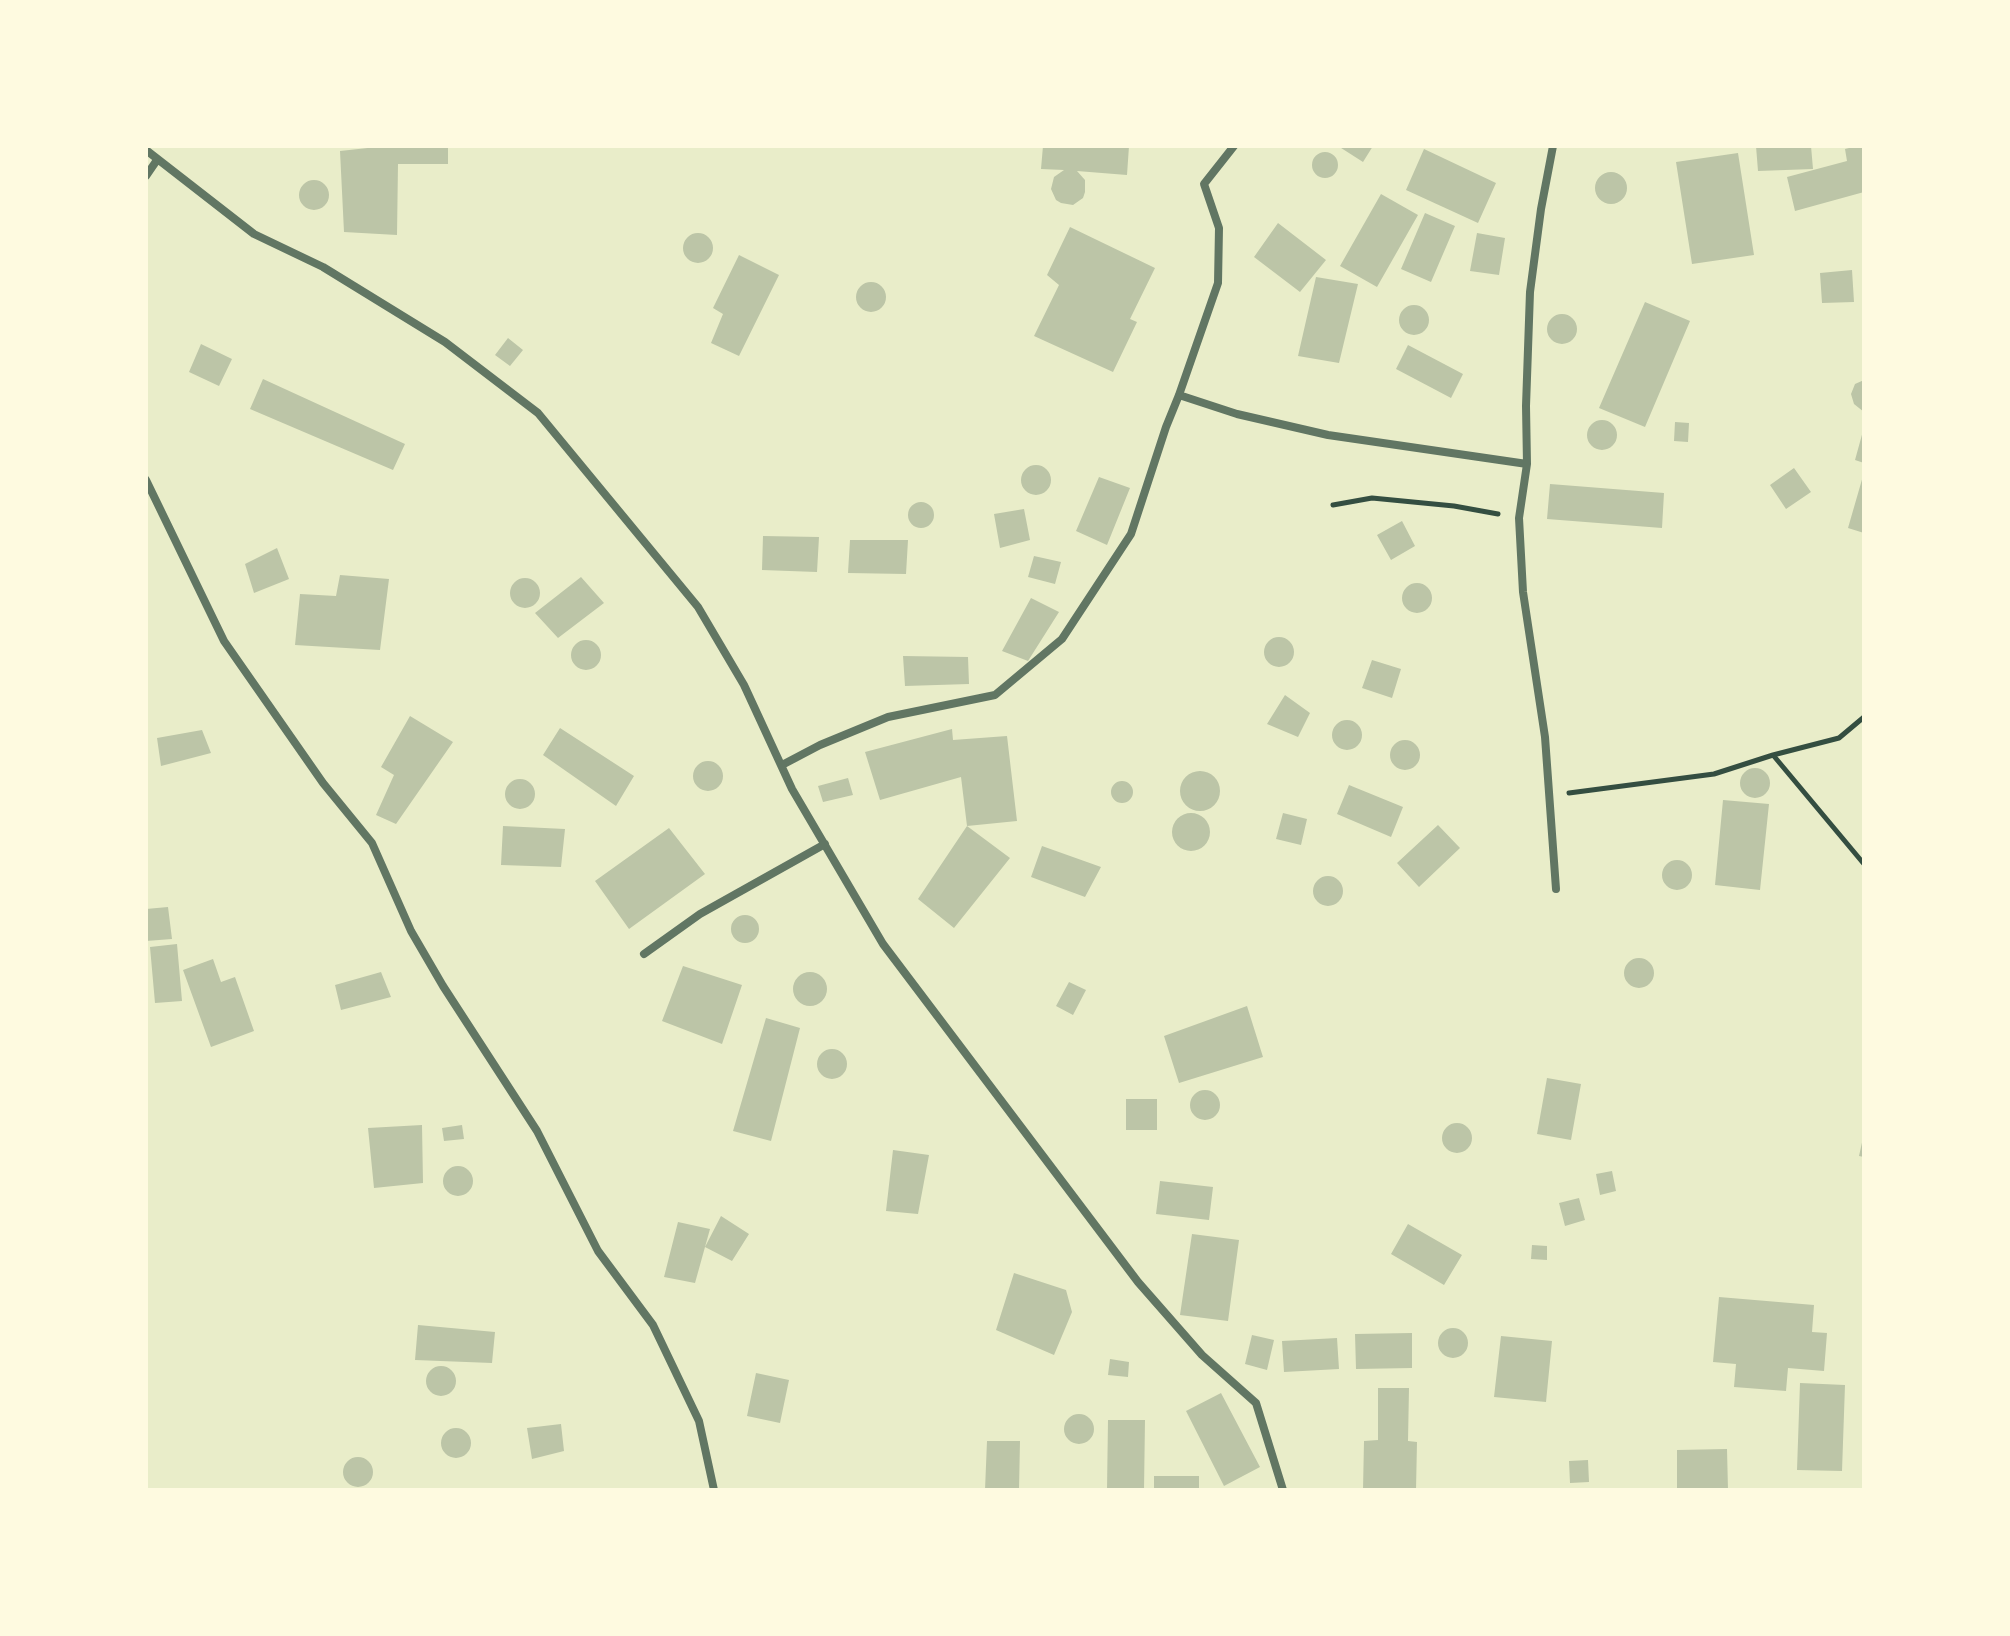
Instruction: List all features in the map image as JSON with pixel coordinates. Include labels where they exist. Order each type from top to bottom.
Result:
[{"type":"street","points":[[782,765],[820,745],[888,717],[995,695],[1062,639],[1131,534],[1218,283],[1219,228],[1204,184],[1234,146]]},
{"type":"street","points":[[1553,146],[1530,292],[1527,464],[1519,518],[1523,592],[1545,737],[1556,889]]},
{"type":"street","points":[[146,150],[254,234],[323,267],[445,342],[538,413],[698,607],[744,685],[792,789],[883,944],[1138,1282],[1202,1355],[1256,1403],[1283,1490]]},
{"type":"street","points":[[146,176],[157,160]]},
{"type":"street","points":[[1179,395],[1237,414],[1328,435],[1527,464]]},
{"type":"street","points":[[146,480],[224,641],[323,783],[372,843],[417,942],[537,1131],[598,1251],[653,1325],[699,1421],[714,1490]]},
{"type":"street","points":[[644,954],[700,914],[825,844]]},
{"type":"path","points":[[1333,505],[1372,498],[1454,506],[1519,518]]},
{"type":"path","points":[[1549,796],[1714,774],[1839,738],[1864,717]]},
{"type":"path","points":[[1773,755],[1864,864]]},
{"type":"building","points":[[386,146],[448,146],[448,164],[398,164],[397,235],[344,232],[340,151]]},
{"type":"building","points":[[1043,146],[1129,146],[1127,175],[1077,171],[1085,180],[1083,198],[1073,205],[1061,203],[1051,189],[1054,177],[1064,170],[1041,169]]},
{"type":"building","points":[[1338,146],[1373,146],[1363,162]]},
{"type":"building","points":[[1756,146],[1811,146],[1813,169],[1758,171]]},
{"type":"building","points":[[1864,146],[1864,192],[1795,211],[1787,177],[1847,161],[1845,149]]},
{"type":"building","points":[[1424,149],[1496,183],[1478,223],[1406,190]]},
{"type":"building","points":[[1325,152],[1334,156],[1338,165],[1334,174],[1325,178],[1316,174],[1312,165],[1316,156]]},
{"type":"building","points":[[1738,153],[1754,255],[1692,264],[1676,162]]},
{"type":"building","points":[[1611,172],[1623,176],[1627,188],[1623,200],[1611,204],[1599,200],[1595,188],[1599,176]]},
{"type":"building","points":[[314,180],[325,184],[329,195],[325,206],[314,210],[303,206],[299,195],[303,184]]},
{"type":"building","points":[[1381,194],[1418,215],[1377,287],[1340,266]]},
{"type":"building","points":[[1425,213],[1455,226],[1431,282],[1401,269]]},
{"type":"building","points":[[1278,223],[1326,260],[1300,292],[1254,257]]},
{"type":"building","points":[[1070,227],[1155,268],[1130,319],[1137,322],[1113,372],[1034,336],[1059,285],[1047,275]]},
{"type":"building","points":[[698,233],[709,237],[713,248],[709,259],[698,263],[687,259],[683,248],[687,237]]},
{"type":"building","points":[[1477,233],[1505,238],[1499,275],[1470,271]]},
{"type":"building","points":[[739,255],[779,275],[739,356],[711,343],[723,314],[713,308]]},
{"type":"building","points":[[1852,270],[1854,302],[1822,303],[1820,273]]},
{"type":"building","points":[[1316,277],[1358,284],[1339,363],[1298,356]]},
{"type":"building","points":[[871,282],[877,283],[885,291],[885,303],[877,311],[871,312],[865,311],[857,303],[856,297],[857,291],[865,283]]},
{"type":"building","points":[[1645,302],[1690,321],[1645,427],[1599,408]]},
{"type":"building","points":[[1414,305],[1425,309],[1429,320],[1425,331],[1414,335],[1403,331],[1399,320],[1403,309]]},
{"type":"building","points":[[1562,314],[1568,315],[1576,323],[1576,335],[1568,343],[1562,344],[1556,343],[1548,335],[1547,329],[1548,323],[1556,315]]},
{"type":"building","points":[[508,338],[523,350],[510,366],[495,355]]},
{"type":"building","points":[[201,344],[232,359],[219,386],[189,372]]},
{"type":"building","points":[[1408,345],[1463,374],[1451,398],[1396,369]]},
{"type":"building","points":[[263,379],[405,444],[393,470],[250,409]]},
{"type":"building","points":[[1864,380],[1864,412],[1854,404],[1851,394],[1855,384]]},
{"type":"building","points":[[1602,420],[1613,424],[1617,435],[1613,446],[1602,450],[1591,446],[1587,435],[1591,424]]},
{"type":"building","points":[[1675,422],[1689,423],[1688,442],[1674,441]]},
{"type":"building","points":[[1864,431],[1864,463],[1855,460]]},
{"type":"building","points":[[1036,465],[1046,470],[1051,480],[1046,490],[1036,495],[1026,490],[1021,480],[1026,470]]},
{"type":"building","points":[[1794,468],[1811,492],[1786,509],[1770,485]]},
{"type":"building","points":[[1864,476],[1864,533],[1848,528]]},
{"type":"building","points":[[1099,477],[1130,488],[1107,545],[1076,531]]},
{"type":"building","points":[[1550,484],[1664,493],[1662,528],[1547,519]]},
{"type":"building","points":[[921,502],[930,506],[934,515],[930,524],[921,528],[912,524],[908,515],[912,506]]},
{"type":"building","points":[[1024,509],[1030,540],[1000,548],[994,514]]},
{"type":"building","points":[[1402,521],[1415,546],[1391,560],[1377,535]]},
{"type":"building","points":[[763,536],[819,537],[817,572],[762,570]]},
{"type":"building","points":[[850,540],[908,540],[906,574],[848,573]]},
{"type":"building","points":[[277,548],[289,579],[254,593],[245,564]]},
{"type":"building","points":[[1034,556],[1061,562],[1055,584],[1028,577]]},
{"type":"building","points":[[340,575],[389,579],[380,650],[295,645],[300,594],[336,596]]},
{"type":"building","points":[[581,577],[604,603],[558,638],[535,613]]},
{"type":"building","points":[[525,578],[536,582],[540,593],[536,604],[525,608],[514,604],[510,593],[514,582]]},
{"type":"building","points":[[1417,583],[1423,584],[1431,592],[1431,604],[1423,612],[1417,613],[1411,612],[1403,604],[1402,598],[1403,592],[1411,584]]},
{"type":"building","points":[[1031,598],[1059,612],[1028,661],[1002,651]]},
{"type":"building","points":[[1279,637],[1290,641],[1294,652],[1290,663],[1279,667],[1268,663],[1264,652],[1268,641]]},
{"type":"building","points":[[586,640],[597,644],[601,655],[597,666],[586,670],[575,666],[571,655],[575,644]]},
{"type":"building","points":[[903,656],[968,657],[969,684],[905,686]]},
{"type":"building","points":[[1372,660],[1401,669],[1392,698],[1362,688]]},
{"type":"building","points":[[1285,695],[1310,713],[1298,737],[1267,724]]},
{"type":"building","points":[[410,716],[453,742],[396,824],[376,815],[394,775],[381,767]]},
{"type":"building","points":[[1347,720],[1358,724],[1362,735],[1358,746],[1347,750],[1336,746],[1332,735],[1336,724]]},
{"type":"building","points":[[560,728],[634,776],[616,806],[543,755]]},
{"type":"building","points":[[952,729],[953,740],[1007,736],[1017,821],[967,826],[961,777],[880,800],[865,752]]},
{"type":"building","points":[[202,730],[211,753],[161,766],[157,738]]},
{"type":"building","points":[[1405,740],[1416,744],[1420,755],[1416,766],[1405,770],[1394,766],[1390,755],[1394,744]]},
{"type":"building","points":[[708,761],[719,765],[723,776],[719,787],[708,791],[697,787],[693,776],[697,765]]},
{"type":"building","points":[[1755,768],[1766,772],[1770,783],[1766,794],[1755,798],[1744,794],[1740,783],[1744,772]]},
{"type":"building","points":[[1200,771],[1214,777],[1220,791],[1214,805],[1200,811],[1186,805],[1180,791],[1186,777]]},
{"type":"building","points":[[848,778],[853,795],[823,802],[818,786]]},
{"type":"building","points":[[520,779],[531,783],[535,794],[531,805],[520,809],[509,805],[505,794],[509,783]]},
{"type":"building","points":[[1118,781],[1126,781],[1133,792],[1126,803],[1118,803],[1111,796],[1111,788]]},
{"type":"building","points":[[1349,785],[1403,807],[1391,837],[1337,814]]},
{"type":"building","points":[[1723,800],[1769,804],[1760,890],[1715,885]]},
{"type":"building","points":[[1191,813],[1204,819],[1210,832],[1204,845],[1191,851],[1178,845],[1172,832],[1178,819]]},
{"type":"building","points":[[1283,813],[1307,819],[1301,845],[1276,839]]},
{"type":"building","points":[[1438,825],[1460,848],[1419,887],[1397,863]]},
{"type":"building","points":[[503,826],[565,829],[561,867],[501,865]]},
{"type":"building","points":[[967,826],[1010,858],[954,928],[918,899]]},
{"type":"building","points":[[669,828],[705,874],[629,929],[595,881]]},
{"type":"building","points":[[1042,846],[1101,867],[1085,897],[1031,877]]},
{"type":"building","points":[[1677,860],[1688,864],[1692,875],[1688,886],[1677,890],[1666,886],[1662,875],[1666,864]]},
{"type":"building","points":[[1328,876],[1339,880],[1343,891],[1339,902],[1328,906],[1317,902],[1313,891],[1317,880]]},
{"type":"building","points":[[168,907],[172,939],[146,941],[146,909]]},
{"type":"building","points":[[745,915],[755,919],[759,929],[755,939],[745,943],[735,939],[731,929],[735,919]]},
{"type":"building","points":[[177,944],[182,1001],[155,1003],[150,947]]},
{"type":"building","points":[[1639,958],[1650,962],[1654,973],[1650,984],[1639,988],[1628,984],[1624,973],[1628,962]]},
{"type":"building","points":[[213,959],[221,982],[235,977],[254,1031],[211,1047],[183,970]]},
{"type":"building","points":[[683,966],[742,985],[722,1044],[662,1021]]},
{"type":"building","points":[[381,972],[391,997],[341,1010],[335,985]]},
{"type":"building","points":[[810,972],[822,977],[827,989],[822,1001],[810,1006],[798,1001],[793,989],[798,977]]},
{"type":"building","points":[[1069,982],[1086,990],[1073,1015],[1056,1006]]},
{"type":"building","points":[[1247,1006],[1263,1057],[1179,1083],[1164,1036]]},
{"type":"building","points":[[766,1018],[800,1028],[771,1141],[733,1131]]},
{"type":"building","points":[[832,1049],[843,1053],[847,1064],[843,1075],[832,1079],[821,1075],[817,1064],[821,1053]]},
{"type":"building","points":[[1547,1078],[1581,1084],[1571,1140],[1537,1134]]},
{"type":"building","points":[[1205,1090],[1216,1094],[1220,1105],[1216,1116],[1205,1120],[1194,1116],[1190,1105],[1194,1094]]},
{"type":"building","points":[[1126,1099],[1157,1099],[1157,1130],[1126,1130]]},
{"type":"building","points":[[1457,1123],[1468,1127],[1472,1138],[1468,1149],[1457,1153],[1446,1149],[1442,1138],[1446,1127]]},
{"type":"building","points":[[422,1125],[423,1183],[374,1188],[368,1128]]},
{"type":"building","points":[[462,1125],[464,1139],[444,1141],[442,1128]]},
{"type":"building","points":[[1864,1138],[1864,1157],[1859,1156]]},
{"type":"building","points":[[893,1150],[929,1155],[918,1214],[886,1211]]},
{"type":"building","points":[[458,1166],[469,1170],[473,1181],[469,1192],[458,1196],[447,1192],[443,1181],[447,1170]]},
{"type":"building","points":[[1612,1171],[1616,1191],[1600,1195],[1596,1174]]},
{"type":"building","points":[[1160,1181],[1213,1187],[1209,1220],[1156,1214]]},
{"type":"building","points":[[1579,1198],[1585,1220],[1565,1226],[1559,1203]]},
{"type":"building","points":[[721,1216],[749,1234],[732,1261],[705,1247]]},
{"type":"building","points":[[678,1222],[710,1229],[695,1283],[664,1277]]},
{"type":"building","points":[[1408,1224],[1462,1255],[1444,1285],[1391,1254]]},
{"type":"building","points":[[1192,1234],[1239,1240],[1228,1321],[1180,1315]]},
{"type":"building","points":[[1532,1245],[1547,1246],[1547,1260],[1531,1259]]},
{"type":"building","points":[[1014,1273],[1066,1290],[1072,1312],[1054,1355],[996,1330]]},
{"type":"building","points":[[1719,1297],[1814,1305],[1812,1332],[1827,1333],[1824,1371],[1788,1368],[1786,1391],[1734,1387],[1736,1364],[1713,1362]]},
{"type":"building","points":[[418,1325],[495,1332],[492,1363],[415,1360]]},
{"type":"building","points":[[1453,1328],[1464,1332],[1468,1343],[1464,1354],[1453,1358],[1442,1354],[1438,1343],[1442,1332]]},
{"type":"building","points":[[1412,1333],[1412,1368],[1356,1369],[1355,1334]]},
{"type":"building","points":[[1252,1335],[1274,1340],[1267,1370],[1245,1364]]},
{"type":"building","points":[[1501,1336],[1552,1341],[1546,1402],[1494,1397]]},
{"type":"building","points":[[1337,1338],[1339,1369],[1284,1372],[1282,1341]]},
{"type":"building","points":[[1110,1359],[1129,1362],[1128,1377],[1108,1375]]},
{"type":"building","points":[[441,1366],[452,1370],[456,1381],[452,1392],[441,1396],[430,1392],[426,1381],[430,1370]]},
{"type":"building","points":[[756,1373],[789,1380],[780,1423],[747,1416]]},
{"type":"building","points":[[1800,1383],[1845,1385],[1842,1471],[1797,1470]]},
{"type":"building","points":[[1378,1388],[1409,1388],[1408,1441],[1417,1442],[1416,1490],[1363,1490],[1364,1441],[1378,1440]]},
{"type":"building","points":[[1221,1393],[1260,1467],[1224,1486],[1186,1411]]},
{"type":"building","points":[[1079,1414],[1090,1418],[1094,1429],[1090,1440],[1079,1444],[1068,1440],[1064,1429],[1068,1418]]},
{"type":"building","points":[[1108,1420],[1145,1420],[1144,1490],[1107,1490]]},
{"type":"building","points":[[561,1424],[564,1451],[532,1459],[527,1428]]},
{"type":"building","points":[[456,1428],[467,1432],[471,1443],[467,1454],[456,1458],[445,1454],[441,1443],[445,1432]]},
{"type":"building","points":[[987,1441],[1020,1441],[1019,1490],[985,1490]]},
{"type":"building","points":[[1727,1449],[1728,1490],[1677,1490],[1677,1450]]},
{"type":"building","points":[[358,1457],[369,1461],[373,1472],[369,1483],[358,1487],[347,1483],[343,1472],[347,1461]]},
{"type":"building","points":[[1588,1460],[1589,1482],[1570,1483],[1569,1461]]},
{"type":"building","points":[[1154,1476],[1199,1476],[1199,1490],[1154,1490]]}]
